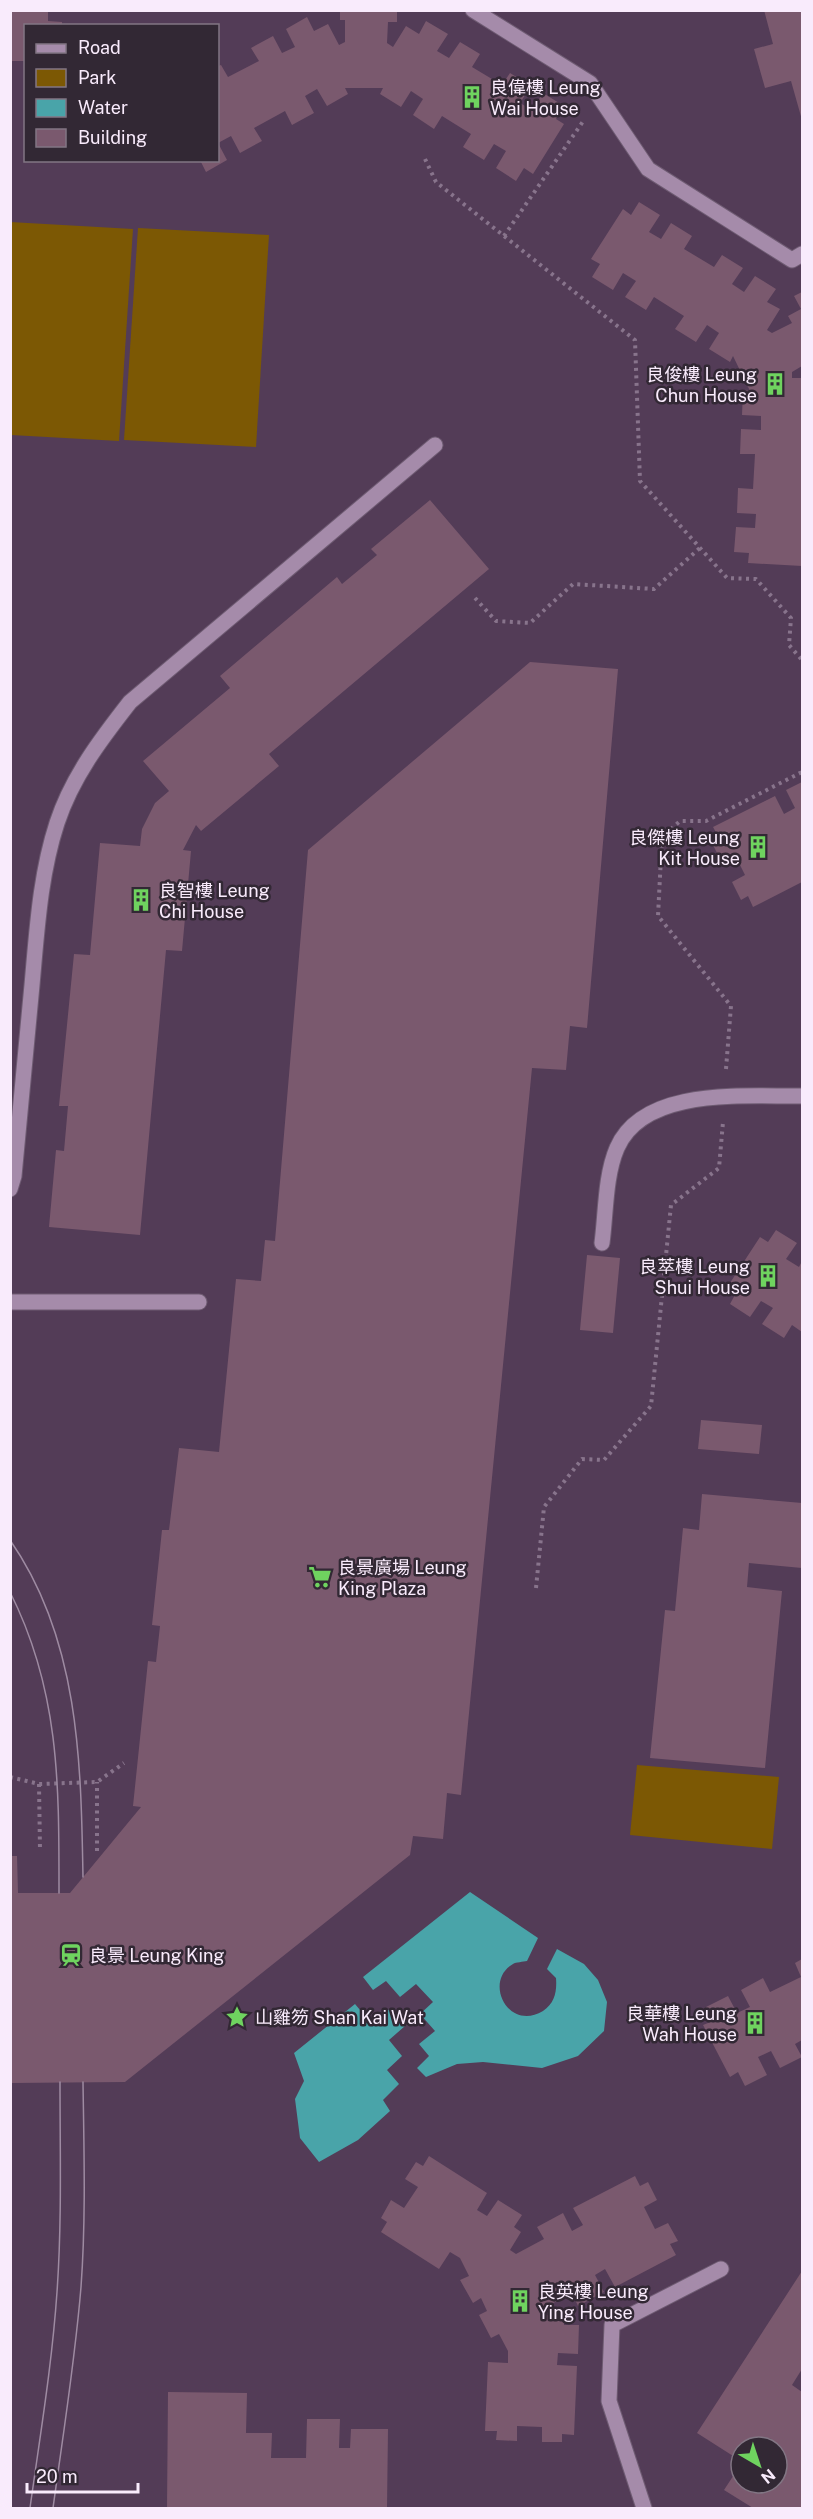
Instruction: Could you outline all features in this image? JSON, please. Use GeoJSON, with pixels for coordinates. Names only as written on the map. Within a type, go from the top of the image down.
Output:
{"type":"FeatureCollection","features":[{"type":"Feature","properties":{"kind":"lane"},"geometry":{"type":"LineString","coordinates":[[473,10],[590,84],[648,169],[792,260],[802,254]]}},
{"type":"Feature","properties":{"kind":"lane"},"geometry":{"type":"LineString","coordinates":[[10,1190],[14,1176],[38,912],[45,866],[58,821],[76,779],[101,739],[130,702],[435,445]]}},
{"type":"Feature","properties":{"kind":"lane"},"geometry":{"type":"LineString","coordinates":[[602,1243],[609,1179],[616,1149],[635,1122],[648,1113],[690,1101],[802,1096]]}},
{"type":"Feature","properties":{"kind":"lane"},"geometry":{"type":"LineString","coordinates":[[10,1302],[199,1302]]}},
{"type":"Feature","properties":{"kind":"lane"},"geometry":{"type":"LineString","coordinates":[[644,2508],[609,2401],[612,2325],[721,2269]]}},
{"type":"Feature","properties":{"kind":"path"},"geometry":{"type":"LineString","coordinates":[[504,236],[599,98]]}},
{"type":"Feature","properties":{"kind":"path"},"geometry":{"type":"LineString","coordinates":[[425,159],[436,182],[635,340],[640,480],[727,578],[756,579],[791,618],[789,645],[802,660]]}},
{"type":"Feature","properties":{"kind":"path"},"geometry":{"type":"LineString","coordinates":[[475,598],[496,621],[530,623],[573,584],[654,589],[700,548]]}},
{"type":"Feature","properties":{"kind":"path"},"geometry":{"type":"LineString","coordinates":[[536,1588],[544,1507],[582,1459],[604,1460],[651,1406],[671,1205],[719,1168],[730,1006],[658,916],[662,837],[680,821],[706,821],[802,772]]}},
{"type":"Feature","properties":{"kind":"path"},"geometry":{"type":"LineString","coordinates":[[10,1777],[39,1784],[97,1782],[124,1763]]}},
{"type":"Feature","properties":{"kind":"path"},"geometry":{"type":"LineString","coordinates":[[97,1782],[97,1851]]}},
{"type":"Feature","properties":{"kind":"path"},"geometry":{"type":"LineString","coordinates":[[39,1784],[40,1850]]}},
{"type":"Feature","properties":{"kind":"green space"},"geometry":{"type":"Polygon","coordinates":[[[10,222],[133,229],[119,441],[11,435],[10,222]]]}},
{"type":"Feature","properties":{"kind":"green space"},"geometry":{"type":"Polygon","coordinates":[[[138,228],[269,235],[256,447],[124,440],[138,228]]]}},
{"type":"Feature","properties":{"kind":"green space"},"geometry":{"type":"Polygon","coordinates":[[[637,1765],[779,1777],[772,1849],[630,1835],[637,1765]]]}},
{"type":"Feature","properties":{"kind":"water"},"geometry":{"type":"Polygon","coordinates":[[[470,1892],[538,1938],[527,1961],[513,1964],[504,1972],[500,1981],[500,1992],[510,2010],[519,2015],[530,2016],[543,2011],[550,2004],[555,1992],[556,1978],[547,1969],[557,1949],[584,1964],[598,1980],[607,2002],[604,2031],[578,2056],[542,2068],[483,2062],[457,2064],[426,2077],[417,2068],[429,2056],[419,2044],[435,2031],[420,2014],[433,2002],[416,1984],[400,1997],[386,1981],[373,1990],[363,1977],[470,1892]]]}},
{"type":"Feature","properties":{"kind":"water"},"geometry":{"type":"Polygon","coordinates":[[[355,2004],[371,2023],[391,2008],[405,2026],[389,2040],[402,2056],[387,2070],[399,2084],[383,2100],[390,2111],[358,2140],[319,2162],[300,2138],[295,2099],[304,2081],[294,2053],[355,2004]]]}},
{"type":"Feature","properties":{"kind":"building"},"geometry":{"type":"Polygon","coordinates":[[[10,10],[48,10],[48,21],[62,22],[62,24],[24,24],[24,61],[10,61],[10,10]]]}},
{"type":"Feature","properties":{"kind":"building","name":"良偉樓 Leung Wai House"},"geometry":{"type":"Polygon","coordinates":[[[340,10],[397,10],[397,22],[388,22],[387,43],[393,47],[406,26],[419,34],[426,21],[448,34],[437,51],[449,58],[460,42],[480,54],[472,67],[502,85],[510,73],[531,86],[520,103],[532,110],[543,93],[564,106],[556,119],[564,124],[533,174],[524,168],[516,181],[496,168],[506,151],[494,144],[484,160],[463,147],[471,134],[442,116],[434,129],[413,115],[423,99],[411,91],[401,107],[380,94],[383,88],[345,88],[348,94],[327,106],[317,89],[305,96],[314,113],[292,125],[285,111],[254,128],[262,141],[240,153],[231,136],[219,142],[219,66],[221,65],[228,77],[259,61],[251,48],[273,36],[282,53],[295,47],[286,29],[307,17],[314,31],[328,24],[339,45],[345,42],[345,20],[340,20],[340,10]]]}},
{"type":"Feature","properties":{"kind":"building"},"geometry":{"type":"Polygon","coordinates":[[[764,10],[802,10],[802,120],[791,81],[765,88],[754,49],[773,44],[764,10]]]}},
{"type":"Feature","properties":{"kind":"building"},"geometry":{"type":"Polygon","coordinates":[[[219,145],[227,160],[206,172],[201,162],[219,162],[219,145]]]}},
{"type":"Feature","properties":{"kind":"building","name":"良俊樓 Leung Chun House"},"geometry":{"type":"Polygon","coordinates":[[[639,202],[660,215],[649,232],[661,239],[671,223],[692,236],[684,249],[714,267],[722,255],[743,268],[732,284],[744,292],[755,276],[776,289],[767,302],[780,309],[767,330],[772,333],[792,323],[788,316],[801,309],[794,296],[802,292],[802,366],[792,372],[792,378],[802,378],[802,566],[748,563],[749,553],[734,552],[736,527],[755,528],[756,514],[737,513],[738,488],[753,489],[755,454],[740,454],[741,429],[761,430],[761,416],[742,415],[743,390],[750,391],[733,356],[730,362],[709,349],[719,333],[707,325],[696,342],[675,329],[684,316],[654,297],[646,310],[625,297],[636,281],[623,273],[613,290],[592,277],[600,264],[591,259],[623,209],[631,215],[639,202]]]}},
{"type":"Feature","properties":{"kind":"building","name":"良智樓 Leung Chi House"},"geometry":{"type":"Polygon","coordinates":[[[430,500],[489,569],[269,754],[279,766],[201,831],[196,825],[183,850],[191,851],[182,951],[166,950],[140,1235],[49,1227],[56,1150],[64,1151],[68,1106],[59,1106],[74,954],[90,955],[100,843],[140,846],[142,829],[155,803],[169,791],[143,761],[230,688],[220,676],[337,577],[342,584],[377,555],[371,549],[430,500]]]}},
{"type":"Feature","properties":{"kind":"building","name":"良景廣場 Leung King Plaza"},"geometry":{"type":"Polygon","coordinates":[[[530,662],[618,669],[587,1028],[570,1026],[566,1070],[532,1068],[461,1795],[447,1793],[443,1839],[413,1836],[410,1855],[125,2082],[10,2083],[10,1856],[17,1856],[18,1893],[70,1893],[141,1807],[133,1806],[148,1661],[156,1662],[160,1626],[152,1625],[162,1530],[169,1530],[179,1448],[219,1452],[236,1279],[261,1281],[265,1240],[275,1241],[308,850],[530,662]]]}},
{"type":"Feature","properties":{"kind":"building","name":"良傑樓 Leung Kit House"},"geometry":{"type":"Polygon","coordinates":[[[802,782],[802,882],[753,907],[748,896],[741,900],[732,882],[745,875],[734,853],[720,859],[711,841],[719,838],[713,827],[775,796],[784,814],[795,808],[786,790],[802,782]]]}},
{"type":"Feature","properties":{"kind":"building","name":"良萃樓 Leung Shui House"},"geometry":{"type":"Polygon","coordinates":[[[776,1230],[797,1243],[786,1259],[799,1267],[802,1261],[802,1332],[792,1325],[784,1338],[762,1324],[773,1308],[761,1301],[750,1317],[730,1304],[737,1291],[728,1286],[760,1237],[768,1242],[776,1230]]]}},
{"type":"Feature","properties":{"kind":"building"},"geometry":{"type":"Polygon","coordinates":[[[587,1255],[620,1258],[613,1333],[580,1330],[587,1255]]]}},
{"type":"Feature","properties":{"kind":"building"},"geometry":{"type":"Polygon","coordinates":[[[701,1420],[762,1425],[759,1454],[698,1449],[701,1420]]]}},
{"type":"Feature","properties":{"kind":"building"},"geometry":{"type":"Polygon","coordinates":[[[702,1494],[802,1503],[802,1568],[749,1563],[747,1587],[782,1591],[765,1768],[650,1758],[665,1610],[675,1611],[683,1528],[699,1530],[702,1494]]]}},
{"type":"Feature","properties":{"kind":"building","name":"良華樓 Leung Wah House"},"geometry":{"type":"Polygon","coordinates":[[[802,1959],[802,2040],[795,2044],[802,2057],[780,2068],[771,2051],[758,2057],[767,2075],[745,2086],[738,2072],[730,2077],[703,2025],[713,2021],[706,2007],[728,1996],[737,2013],[750,2007],[741,1990],[763,1978],[770,1992],[801,1977],[795,1963],[802,1959]]]}},
{"type":"Feature","properties":{"kind":"building","name":"良英樓 Leung Ying House"},"geometry":{"type":"Polygon","coordinates":[[[429,2156],[487,2193],[477,2210],[487,2216],[498,2200],[522,2215],[514,2227],[521,2232],[510,2250],[516,2254],[544,2239],[537,2227],[563,2213],[572,2231],[583,2225],[573,2208],[635,2176],[640,2186],[648,2182],[657,2200],[644,2207],[655,2229],[668,2223],[678,2241],[670,2244],[676,2255],[615,2287],[605,2269],[595,2275],[604,2292],[578,2306],[572,2293],[544,2308],[543,2315],[565,2316],[564,2325],[579,2325],[578,2354],[558,2353],[557,2365],[577,2366],[574,2435],[562,2434],[562,2442],[542,2442],[542,2427],[517,2426],[517,2441],[496,2440],[497,2431],[485,2431],[488,2362],[508,2363],[508,2351],[499,2334],[491,2338],[479,2315],[487,2311],[481,2298],[473,2303],[460,2280],[469,2276],[460,2258],[450,2252],[439,2269],[381,2232],[387,2222],[381,2218],[391,2200],[404,2208],[418,2187],[405,2179],[416,2162],[423,2166],[429,2156]]]}},
{"type":"Feature","properties":{"kind":"building"},"geometry":{"type":"Polygon","coordinates":[[[802,2271],[802,2369],[792,2385],[802,2392],[802,2508],[753,2508],[732,2495],[789,2495],[789,2435],[729,2435],[729,2453],[697,2433],[802,2271]]]}},
{"type":"Feature","properties":{"kind":"building"},"geometry":{"type":"Polygon","coordinates":[[[168,2392],[247,2393],[246,2433],[272,2433],[271,2458],[306,2458],[307,2419],[340,2419],[339,2448],[350,2448],[351,2429],[388,2429],[387,2508],[167,2508],[168,2392]]]}},
{"type":"Feature","properties":{"kind":"building"},"geometry":{"type":"Polygon","coordinates":[[[729,2482],[729,2493],[724,2490],[729,2482]]]}},
{"type":"Feature","properties":{"kind":"tram line"},"geometry":{"type":"LineString","coordinates":[[10,1540],[33,1578],[50,1618],[63,1660],[72,1702],[77,1745],[83,1877]]}},
{"type":"Feature","properties":{"kind":"tram line"},"geometry":{"type":"LineString","coordinates":[[10,1592],[39,1666],[53,1739],[57,1777],[59,1893]]}},
{"type":"Feature","properties":{"kind":"tram line"},"geometry":{"type":"LineString","coordinates":[[30,2508],[49,2373],[59,2266],[60,2082]]}},
{"type":"Feature","properties":{"kind":"tram line"},"geometry":{"type":"LineString","coordinates":[[53,2508],[72,2370],[83,2261],[83,2082]]}},
{"type":"Feature","properties":{"kind":"place","name":"良偉樓 Leung Wai House"},"geometry":{"type":"Point","coordinates":[472,97]}},
{"type":"Feature","properties":{"kind":"place","name":"良俊樓 Leung Chun House"},"geometry":{"type":"Point","coordinates":[775,384]}},
{"type":"Feature","properties":{"kind":"place","name":"良傑樓 Leung Kit House"},"geometry":{"type":"Point","coordinates":[758,847]}},
{"type":"Feature","properties":{"kind":"place","name":"良智樓 Leung Chi House"},"geometry":{"type":"Point","coordinates":[141,900]}},
{"type":"Feature","properties":{"kind":"place","name":"良萃樓 Leung Shui House"},"geometry":{"type":"Point","coordinates":[768,1276]}},
{"type":"Feature","properties":{"kind":"place","name":"良景廣場 Leung King Plaza"},"geometry":{"type":"Point","coordinates":[320,1577]}},
{"type":"Feature","properties":{"kind":"place","name":"良景 Leung King"},"geometry":{"type":"Point","coordinates":[71,1955]}},
{"type":"Feature","properties":{"kind":"place","name":"山雞笏 Shan Kai Wat"},"geometry":{"type":"Point","coordinates":[237,2017]}},
{"type":"Feature","properties":{"kind":"place","name":"良華樓 Leung Wah House"},"geometry":{"type":"Point","coordinates":[755,2023]}},
{"type":"Feature","properties":{"kind":"place","name":"良英樓 Leung Ying House"},"geometry":{"type":"Point","coordinates":[520,2301]}}]}
